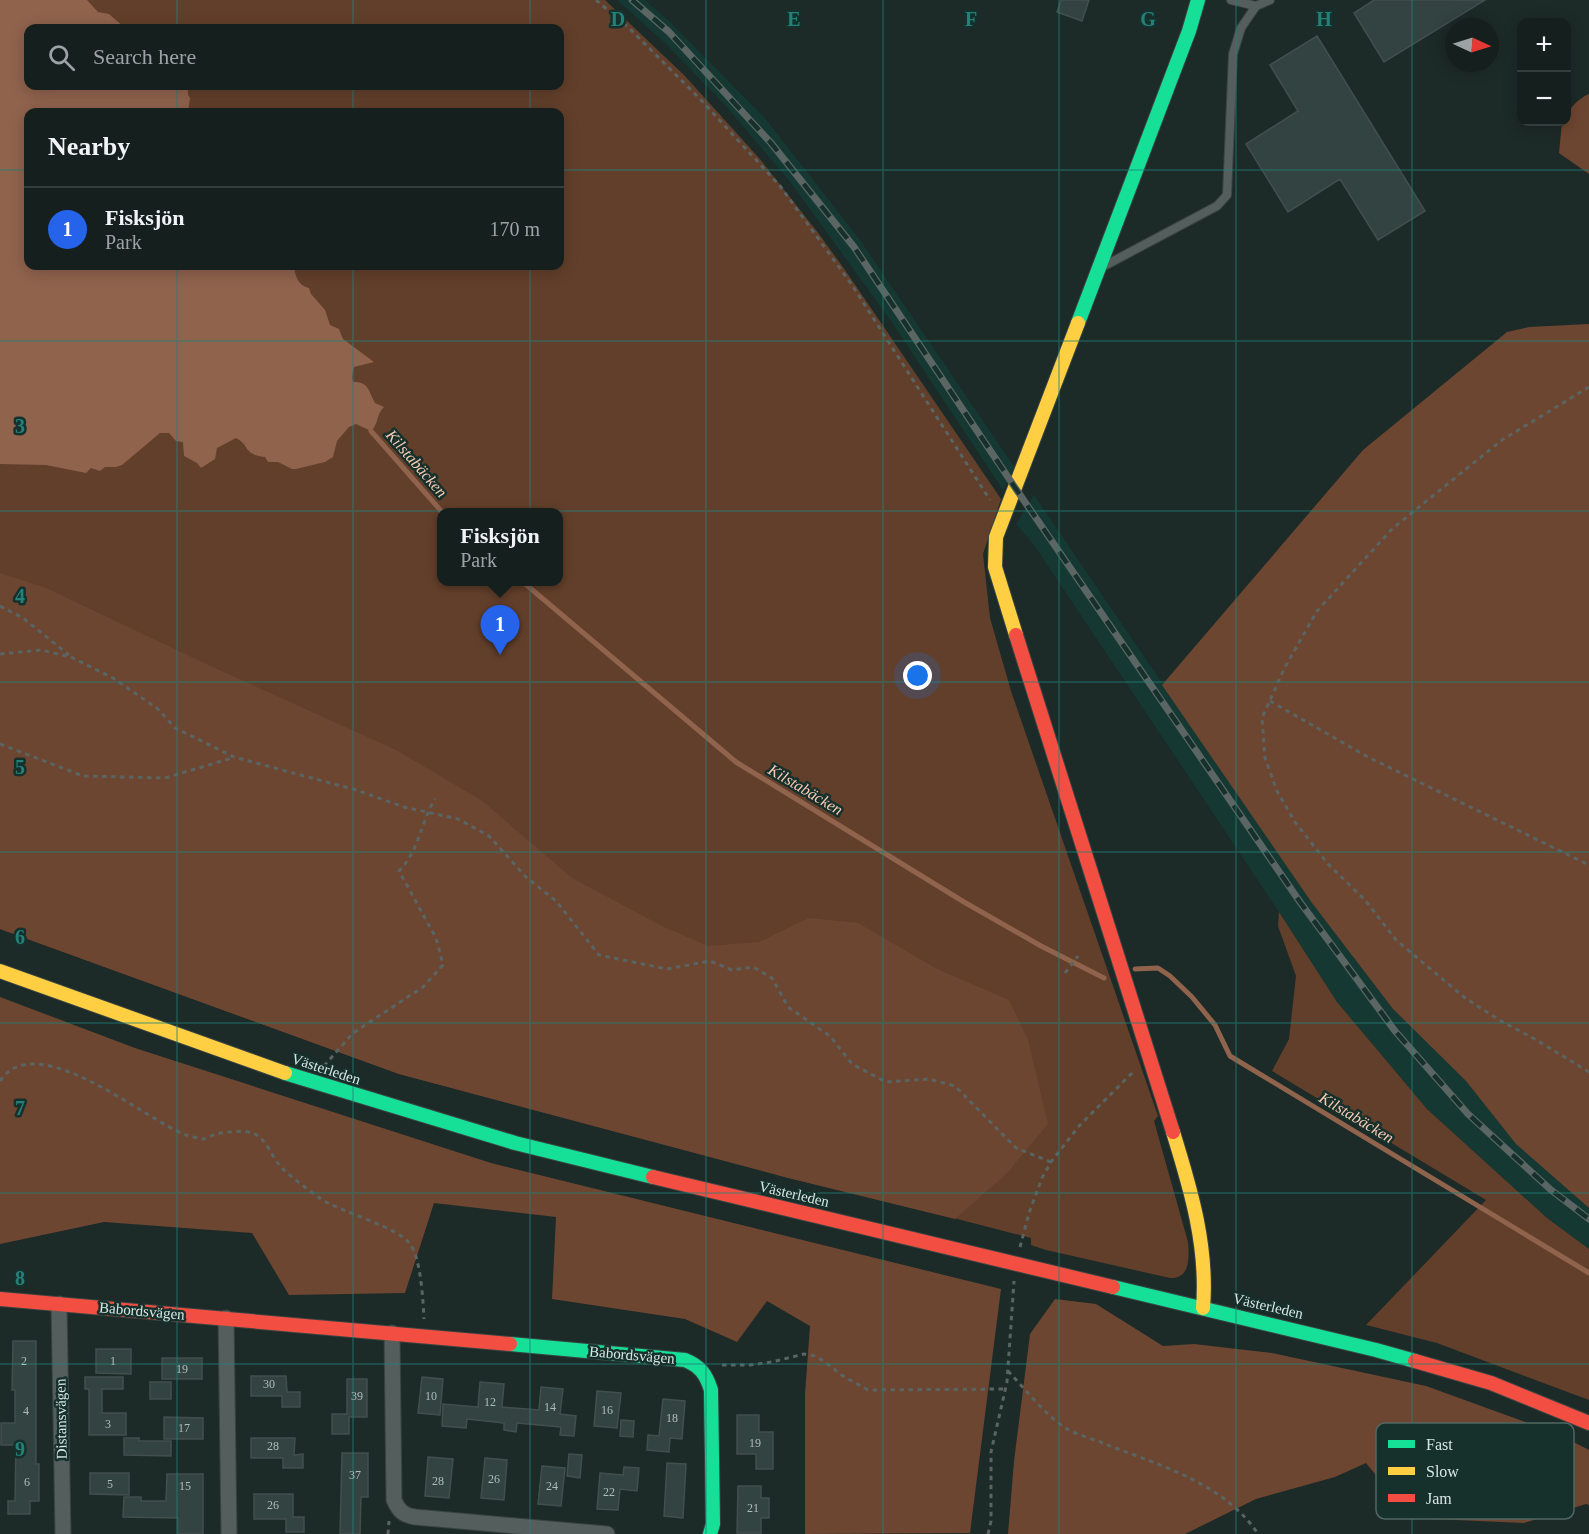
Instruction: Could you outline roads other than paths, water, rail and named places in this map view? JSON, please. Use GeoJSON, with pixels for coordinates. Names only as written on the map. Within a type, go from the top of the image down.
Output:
{"type":"FeatureCollection","features":[{"type":"Feature","properties":{"kind":"street"},"geometry":{"type":"LineString","coordinates":[[1198,0],[1185,41],[996,537],[995,567],[1149,1056],[1198,1220],[1206,1272],[1203,1308]]}},
{"type":"Feature","properties":{"kind":"street","name":"Västerleden"},"geometry":{"type":"LineString","coordinates":[[0,971],[314,1083],[515,1143],[1435,1366],[1491,1383],[1589,1423]]}},
{"type":"Feature","properties":{"kind":"street","name":"Babordsvägen"},"geometry":{"type":"LineString","coordinates":[[0,1299],[685,1360],[699,1365],[707,1376],[711,1390],[713,1524],[710,1534]]}},
{"type":"Feature","properties":{"kind":"street","name":"Distansvägen"},"geometry":{"type":"LineString","coordinates":[[59,1304],[63,1534]]}},
{"type":"Feature","properties":{"kind":"street"},"geometry":{"type":"LineString","coordinates":[[226,1318],[229,1534]]}},
{"type":"Feature","properties":{"kind":"street"},"geometry":{"type":"LineString","coordinates":[[392,1333],[394,1500],[399,1511],[407,1516],[415,1517],[607,1534]]}},
{"type":"Feature","properties":{"kind":"lane"},"geometry":{"type":"LineString","coordinates":[[1231,0],[1256,6]]}},
{"type":"Feature","properties":{"kind":"lane"},"geometry":{"type":"LineString","coordinates":[[1099,268],[1217,206],[1227,195],[1233,54],[1241,28],[1256,6],[1270,0]]}},
{"type":"Feature","properties":{"kind":"waterway","name":"Kilstabäcken"},"geometry":{"type":"LineString","coordinates":[[371,431],[438,508]]}},
{"type":"Feature","properties":{"kind":"waterway","name":"Kilstabäcken"},"geometry":{"type":"LineString","coordinates":[[528,586],[736,762],[964,902],[1041,946],[1104,978]]}},
{"type":"Feature","properties":{"kind":"waterway","name":"Kilstabäcken"},"geometry":{"type":"LineString","coordinates":[[1135,969],[1158,968],[1170,976],[1192,997],[1215,1025],[1230,1056],[1589,1273]]}},
{"type":"Feature","properties":{"kind":"railway"},"geometry":{"type":"LineString","coordinates":[[632,0],[669,32],[771,143],[854,247],[1016,489],[1300,902],[1395,1031],[1468,1114],[1551,1190],[1589,1219]]}},
{"type":"Feature","properties":{"kind":"place","name":"Fisksjön"},"geometry":{"type":"Point","coordinates":[500,655]}}]}
